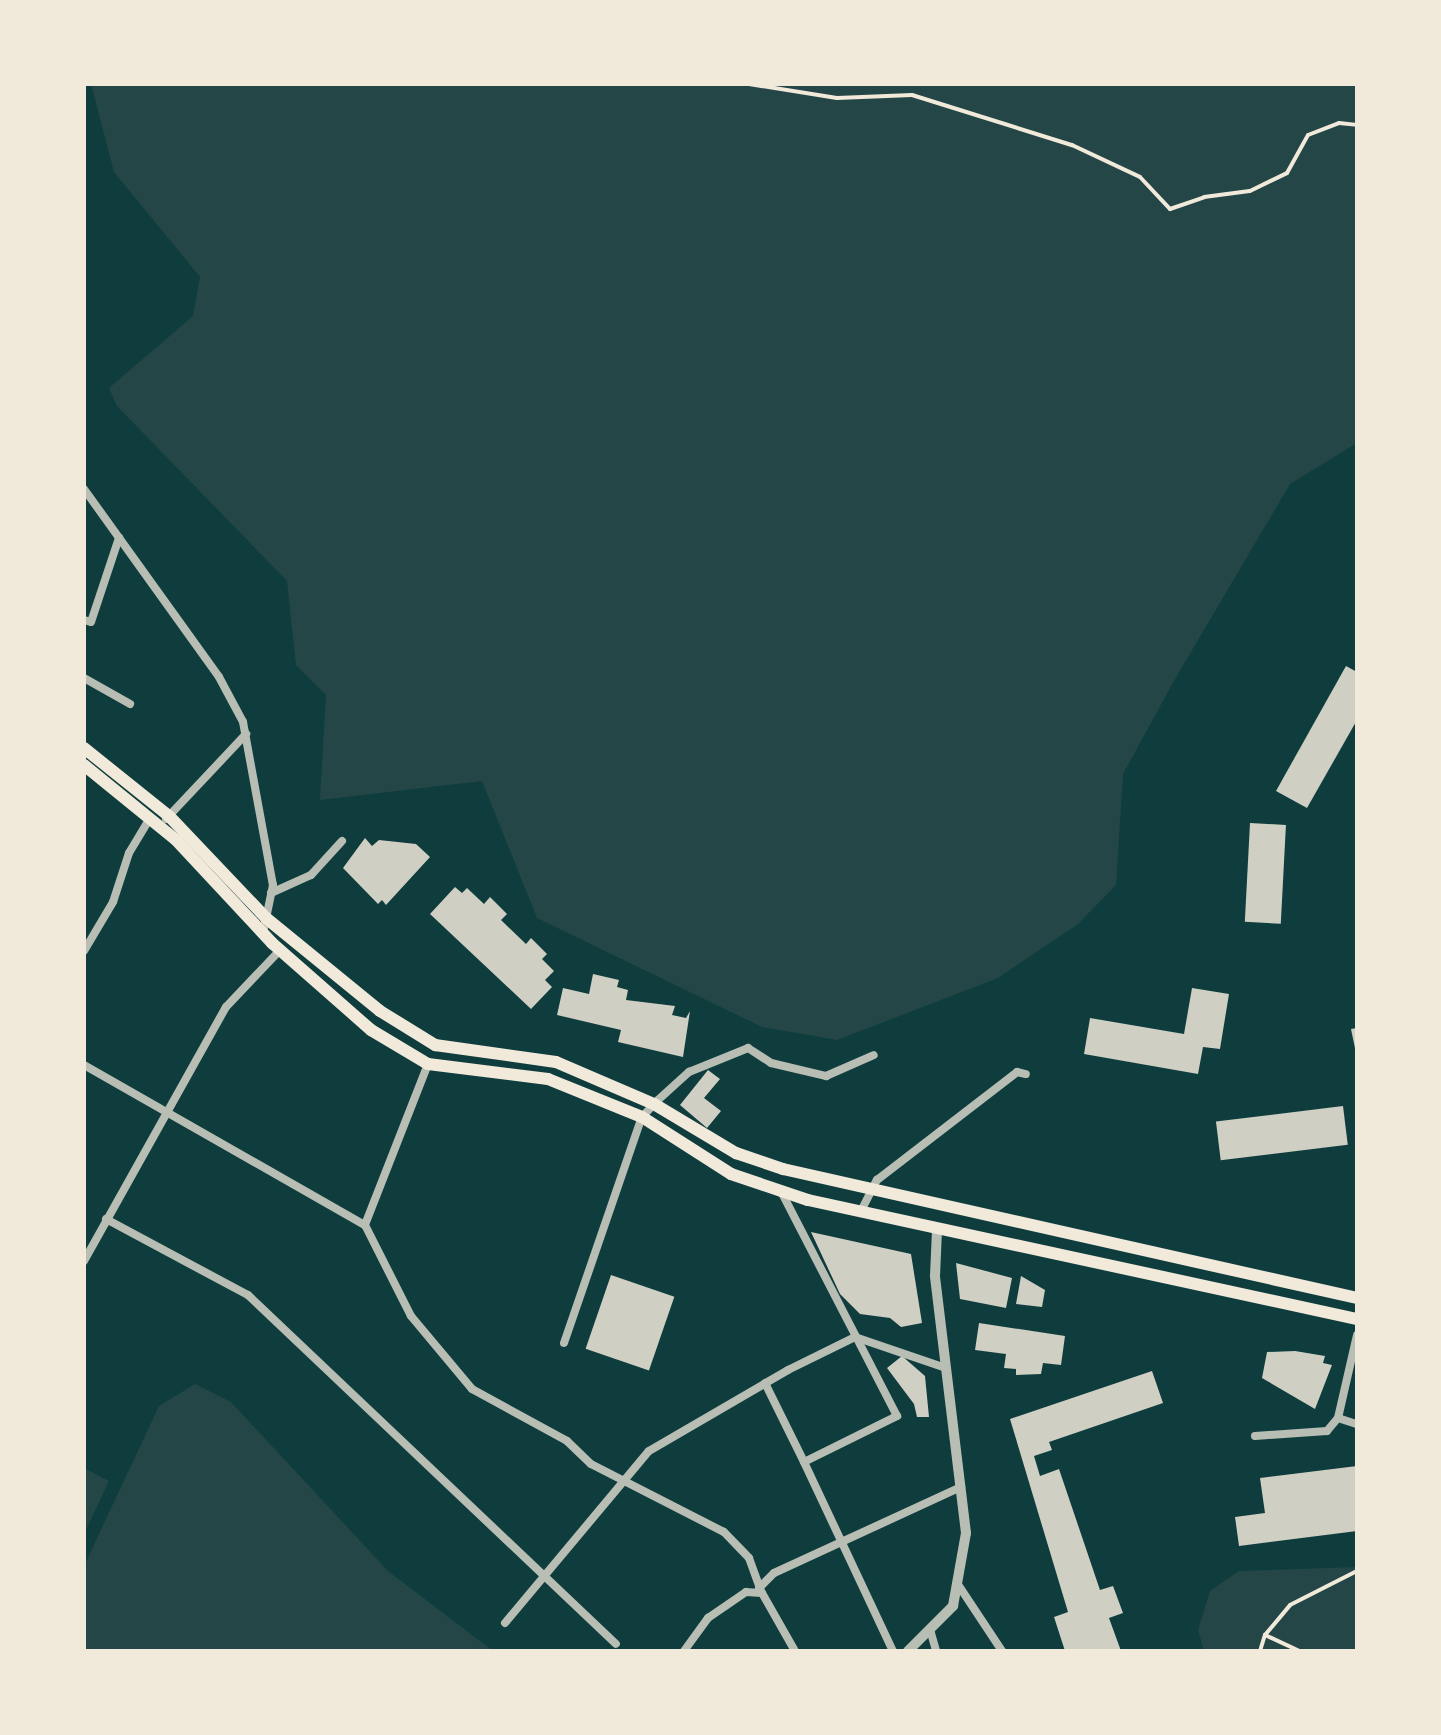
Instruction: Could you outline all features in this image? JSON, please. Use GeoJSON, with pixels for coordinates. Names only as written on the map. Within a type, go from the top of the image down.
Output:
{"type":"FeatureCollection","features":[{"type":"Feature","properties":{"kind":"main road"},"geometry":{"type":"LineString","coordinates":[[84,748],[266,918],[380,1011],[435,1045],[556,1062],[654,1104],[736,1153],[872,1189],[1357,1298]]}},
{"type":"Feature","properties":{"kind":"main road"},"geometry":{"type":"LineString","coordinates":[[84,765],[159,820],[280,950],[371,1030],[428,1064],[548,1079],[642,1117],[731,1174],[781,1191],[937,1230],[1357,1319]]}},
{"type":"Feature","properties":{"kind":"street"},"geometry":{"type":"LineString","coordinates":[[84,489],[219,677],[246,734],[271,893],[263,933]]}},
{"type":"Feature","properties":{"kind":"street"},"geometry":{"type":"LineString","coordinates":[[84,620],[91,622],[119,538]]}},
{"type":"Feature","properties":{"kind":"street"},"geometry":{"type":"LineString","coordinates":[[84,678],[130,704]]}},
{"type":"Feature","properties":{"kind":"street"},"geometry":{"type":"LineString","coordinates":[[84,951],[113,902],[129,853],[246,734]]}},
{"type":"Feature","properties":{"kind":"street"},"geometry":{"type":"LineString","coordinates":[[271,893],[311,875],[342,841]]}},
{"type":"Feature","properties":{"kind":"street"},"geometry":{"type":"LineString","coordinates":[[84,1261],[164,1111],[226,1007],[280,950]]}},
{"type":"Feature","properties":{"kind":"street"},"geometry":{"type":"LineString","coordinates":[[564,1343],[642,1117],[654,1104],[689,1072],[748,1048],[771,1063],[826,1076],[874,1055]]}},
{"type":"Feature","properties":{"kind":"street"},"geometry":{"type":"LineString","coordinates":[[365,1225],[428,1064]]}},
{"type":"Feature","properties":{"kind":"street"},"geometry":{"type":"LineString","coordinates":[[84,1065],[365,1225],[411,1316],[472,1389],[567,1441],[591,1464],[629,1479],[668,1507],[724,1532],[749,1558],[761,1590],[795,1651]]}},
{"type":"Feature","properties":{"kind":"street"},"geometry":{"type":"LineString","coordinates":[[862,1209],[872,1189],[1017,1072],[1026,1074]]}},
{"type":"Feature","properties":{"kind":"street"},"geometry":{"type":"LineString","coordinates":[[781,1191],[897,1416],[804,1462]]}},
{"type":"Feature","properties":{"kind":"street"},"geometry":{"type":"LineString","coordinates":[[106,1219],[248,1295],[548,1575],[616,1644]]}},
{"type":"Feature","properties":{"kind":"street"},"geometry":{"type":"LineString","coordinates":[[908,1651],[931,1633],[953,1606],[959,1586],[966,1533],[935,1276],[937,1230]]}},
{"type":"Feature","properties":{"kind":"street"},"geometry":{"type":"LineString","coordinates":[[1255,1436],[1327,1431],[1338,1418],[1357,1335]]}},
{"type":"Feature","properties":{"kind":"street"},"geometry":{"type":"LineString","coordinates":[[505,1623],[629,1479],[649,1451],[765,1383],[855,1337],[946,1368]]}},
{"type":"Feature","properties":{"kind":"street"},"geometry":{"type":"LineString","coordinates":[[765,1383],[844,1540],[893,1651]]}},
{"type":"Feature","properties":{"kind":"street"},"geometry":{"type":"LineString","coordinates":[[1338,1418],[1357,1424]]}},
{"type":"Feature","properties":{"kind":"street"},"geometry":{"type":"LineString","coordinates":[[684,1651],[708,1618],[731,1599],[761,1590],[774,1573],[961,1487]]}},
{"type":"Feature","properties":{"kind":"street"},"geometry":{"type":"LineString","coordinates":[[959,1586],[1002,1651]]}},
{"type":"Feature","properties":{"kind":"street"},"geometry":{"type":"LineString","coordinates":[[931,1633],[936,1651]]}},
{"type":"Feature","properties":{"kind":"path"},"geometry":{"type":"LineString","coordinates":[[749,84],[837,98],[912,95],[1072,145],[1140,177],[1170,209],[1204,197],[1250,191],[1287,173],[1308,135],[1339,123],[1357,125]]}},
{"type":"Feature","properties":{"kind":"path"},"geometry":{"type":"LineString","coordinates":[[1260,1651],[1265,1635],[1290,1605],[1357,1571]]}},
{"type":"Feature","properties":{"kind":"path"},"geometry":{"type":"LineString","coordinates":[[1265,1635],[1300,1651]]}},
{"type":"Feature","properties":{"kind":"shaded area"},"geometry":{"type":"Polygon","coordinates":[[[91,84],[1357,84],[1357,443],[1290,484],[1175,679],[1123,774],[1116,885],[1078,924],[998,978],[837,1040],[762,1027],[537,918],[482,781],[320,800],[326,695],[296,665],[287,581],[117,406],[109,388],[193,316],[200,277],[114,172],[91,84]]]}},
{"type":"Feature","properties":{"kind":"shaded area"},"geometry":{"type":"Polygon","coordinates":[[[195,1384],[231,1402],[388,1571],[493,1651],[84,1651],[84,1566],[159,1406],[195,1384]]]}},
{"type":"Feature","properties":{"kind":"shaded area"},"geometry":{"type":"Polygon","coordinates":[[[84,1468],[109,1481],[84,1534],[84,1468]]]}},
{"type":"Feature","properties":{"kind":"shaded area"},"geometry":{"type":"Polygon","coordinates":[[[1357,1567],[1357,1651],[1204,1651],[1198,1630],[1210,1591],[1239,1571],[1357,1567]]]}},
{"type":"Feature","properties":{"kind":"building"},"geometry":{"type":"Polygon","coordinates":[[[1346,666],[1357,672],[1357,720],[1307,808],[1276,791],[1346,666]]]}},
{"type":"Feature","properties":{"kind":"building"},"geometry":{"type":"Polygon","coordinates":[[[1250,823],[1286,825],[1281,924],[1245,922],[1250,823]]]}},
{"type":"Feature","properties":{"kind":"building"},"geometry":{"type":"Polygon","coordinates":[[[365,838],[372,846],[379,840],[416,844],[430,857],[386,905],[382,900],[378,904],[343,868],[365,838]]]}},
{"type":"Feature","properties":{"kind":"building"},"geometry":{"type":"Polygon","coordinates":[[[455,887],[462,893],[467,888],[484,904],[490,897],[507,914],[501,920],[526,944],[531,938],[547,954],[542,959],[554,971],[545,980],[552,987],[531,1009],[430,914],[455,887]]]}},
{"type":"Feature","properties":{"kind":"building"},"geometry":{"type":"Polygon","coordinates":[[[593,974],[619,980],[617,987],[628,990],[626,1000],[675,1006],[672,1015],[686,1018],[690,1011],[683,1057],[618,1042],[621,1030],[557,1015],[563,988],[589,994],[593,974]]]}},
{"type":"Feature","properties":{"kind":"building"},"geometry":{"type":"Polygon","coordinates":[[[1192,988],[1229,994],[1220,1049],[1203,1047],[1198,1074],[1084,1054],[1090,1018],[1184,1034],[1192,988]]]}},
{"type":"Feature","properties":{"kind":"building"},"geometry":{"type":"Polygon","coordinates":[[[1357,1028],[1357,1053],[1356,1053],[1351,1029],[1357,1028]]]}},
{"type":"Feature","properties":{"kind":"building"},"geometry":{"type":"Polygon","coordinates":[[[708,1070],[720,1079],[704,1098],[721,1111],[707,1128],[680,1105],[708,1070]]]}},
{"type":"Feature","properties":{"kind":"building"},"geometry":{"type":"Polygon","coordinates":[[[1343,1106],[1348,1145],[1221,1160],[1216,1122],[1343,1106]]]}},
{"type":"Feature","properties":{"kind":"building"},"geometry":{"type":"Polygon","coordinates":[[[811,1232],[911,1254],[922,1323],[901,1327],[890,1318],[860,1314],[840,1294],[811,1232]]]}},
{"type":"Feature","properties":{"kind":"building"},"geometry":{"type":"Polygon","coordinates":[[[956,1263],[1012,1278],[1006,1308],[960,1299],[956,1263]]]}},
{"type":"Feature","properties":{"kind":"building"},"geometry":{"type":"Polygon","coordinates":[[[611,1275],[674,1297],[649,1371],[586,1349],[611,1275]]]}},
{"type":"Feature","properties":{"kind":"building"},"geometry":{"type":"Polygon","coordinates":[[[1021,1276],[1045,1290],[1042,1307],[1016,1304],[1021,1276]]]}},
{"type":"Feature","properties":{"kind":"building"},"geometry":{"type":"Polygon","coordinates":[[[979,1323],[1065,1336],[1061,1365],[1043,1363],[1041,1374],[1016,1375],[1016,1369],[1004,1368],[1006,1354],[975,1350],[979,1323]]]}},
{"type":"Feature","properties":{"kind":"building"},"geometry":{"type":"Polygon","coordinates":[[[1295,1351],[1325,1356],[1323,1363],[1332,1365],[1315,1409],[1262,1378],[1267,1352],[1295,1351]]]}},
{"type":"Feature","properties":{"kind":"building"},"geometry":{"type":"Polygon","coordinates":[[[902,1356],[925,1376],[929,1417],[917,1417],[914,1404],[887,1368],[902,1356]]]}},
{"type":"Feature","properties":{"kind":"building"},"geometry":{"type":"Polygon","coordinates":[[[1152,1371],[1163,1403],[1049,1442],[1052,1450],[1034,1456],[1040,1476],[1059,1469],[1100,1590],[1113,1586],[1123,1613],[1109,1618],[1121,1651],[1065,1651],[1054,1617],[1068,1612],[1010,1419],[1152,1371]]]}},
{"type":"Feature","properties":{"kind":"building"},"geometry":{"type":"Polygon","coordinates":[[[1357,1466],[1357,1531],[1239,1546],[1235,1517],[1265,1513],[1260,1478],[1357,1466]]]}}]}
